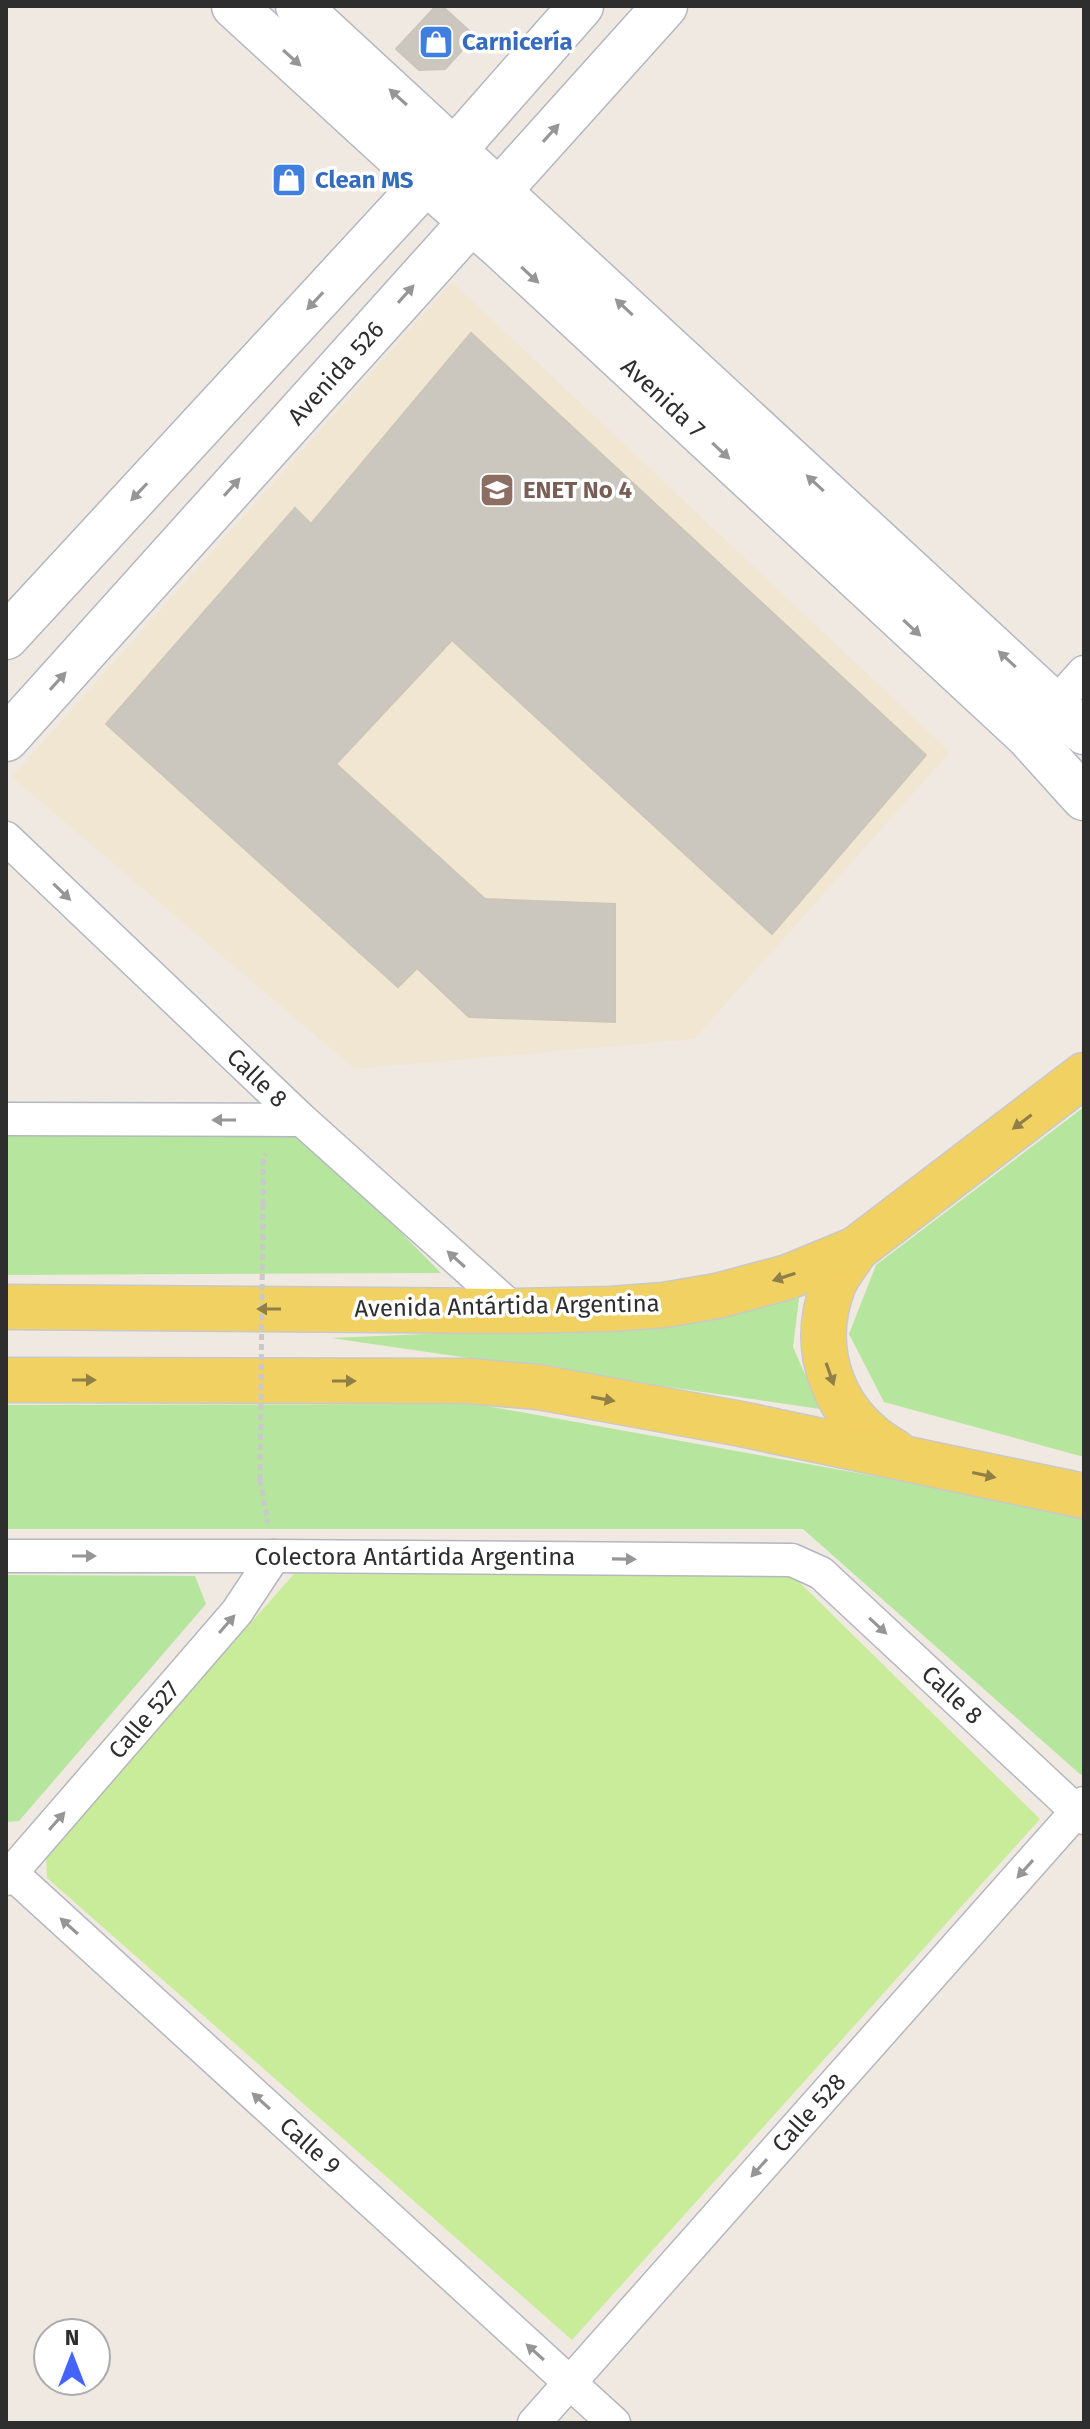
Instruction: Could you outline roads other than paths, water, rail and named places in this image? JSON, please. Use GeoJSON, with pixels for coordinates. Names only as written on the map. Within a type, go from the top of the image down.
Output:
{"type":"FeatureCollection","features":[{"type":"Feature","properties":{"kind":"main road","name":"Avenida 7"},"geometry":{"type":"LineString","coordinates":[[234,6],[440,167],[1065,724],[1084,798]]}},
{"type":"Feature","properties":{"kind":"main road","name":"Avenida 7"},"geometry":{"type":"LineString","coordinates":[[298,6],[420,117],[440,167]]}},
{"type":"Feature","properties":{"kind":"main road"},"geometry":{"type":"LineString","coordinates":[[6,637],[440,167],[581,6]]}},
{"type":"Feature","properties":{"kind":"main road","name":"Avenida 526"},"geometry":{"type":"LineString","coordinates":[[6,739],[665,6]]}},
{"type":"Feature","properties":{"kind":"main road","name":"Avenida Antártida Argentina"},"geometry":{"type":"LineString","coordinates":[[6,1307],[515,1311],[611,1309],[664,1305],[717,1296],[788,1277],[856,1249],[1084,1075]]}},
{"type":"Feature","properties":{"kind":"main road"},"geometry":{"type":"LineString","coordinates":[[856,1249],[833,1284],[823,1325],[826,1368],[843,1406],[871,1438],[908,1459]]}},
{"type":"Feature","properties":{"kind":"main road"},"geometry":{"type":"LineString","coordinates":[[6,1380],[469,1381],[538,1387],[741,1424],[1084,1496]]}},
{"type":"Feature","properties":{"kind":"street"},"geometry":{"type":"LineString","coordinates":[[1065,724],[1084,672]]}},
{"type":"Feature","properties":{"kind":"street","name":"Calle 8"},"geometry":{"type":"LineString","coordinates":[[6,838],[302,1120],[515,1311]]}},
{"type":"Feature","properties":{"kind":"street"},"geometry":{"type":"LineString","coordinates":[[6,1119],[302,1120]]}},
{"type":"Feature","properties":{"kind":"street","name":"Colectora Antártida Argentina"},"geometry":{"type":"LineString","coordinates":[[6,1556],[792,1560],[821,1573]]}},
{"type":"Feature","properties":{"kind":"street","name":"Calle 527"},"geometry":{"type":"LineString","coordinates":[[8,1874],[237,1612],[274,1556]]}},
{"type":"Feature","properties":{"kind":"street","name":"Calle 8"},"geometry":{"type":"LineString","coordinates":[[821,1573],[1082,1810]]}},
{"type":"Feature","properties":{"kind":"street","name":"Calle 528"},"geometry":{"type":"LineString","coordinates":[[534,2423],[1082,1810]]}},
{"type":"Feature","properties":{"kind":"street","name":"Calle 9"},"geometry":{"type":"LineString","coordinates":[[8,1874],[614,2423]]}},
{"type":"Feature","properties":{"kind":"place","name":"Carnicería"},"geometry":{"type":"Point","coordinates":[436,42]}},
{"type":"Feature","properties":{"kind":"place","name":"Clean MS"},"geometry":{"type":"Point","coordinates":[289,180]}},
{"type":"Feature","properties":{"kind":"place","name":"ENET No 4"},"geometry":{"type":"Point","coordinates":[497,490]}}]}
